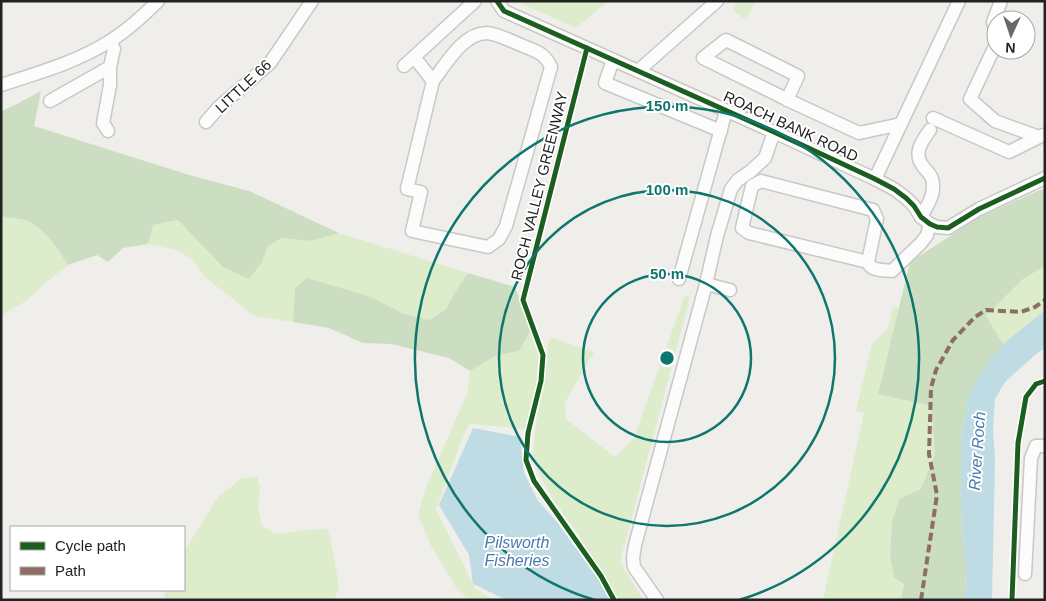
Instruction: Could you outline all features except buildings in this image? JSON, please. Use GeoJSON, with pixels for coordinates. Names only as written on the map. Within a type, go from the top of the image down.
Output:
{"type":"FeatureCollection","features":[{"type":"Feature","properties":{"kind":"street"},"geometry":{"type":"LineString","coordinates":[[1,84],[66,62],[110,41],[140,19],[158,1]]}},
{"type":"Feature","properties":{"kind":"street","name":"LITTLE 66"},"geometry":{"type":"LineString","coordinates":[[206,122],[219,107],[270,63],[312,1]]}},
{"type":"Feature","properties":{"kind":"street"},"geometry":{"type":"LineString","coordinates":[[404,66],[475,1]]}},
{"type":"Feature","properties":{"kind":"street","name":"ROACH BANK ROAD"},"geometry":{"type":"LineString","coordinates":[[497,1],[504,11],[875,179],[906,198],[925,221]]}},
{"type":"Feature","properties":{"kind":"street"},"geometry":{"type":"LineString","coordinates":[[638,71],[717,1]]}},
{"type":"Feature","properties":{"kind":"street"},"geometry":{"type":"LineString","coordinates":[[875,179],[959,1]]}},
{"type":"Feature","properties":{"kind":"street"},"geometry":{"type":"LineString","coordinates":[[487,33],[542,54],[548,60],[551,67],[506,226],[499,239],[488,247],[412,231],[422,192],[407,189],[433,81],[460,46],[475,36],[487,33]]}},
{"type":"Feature","properties":{"kind":"street"},"geometry":{"type":"LineString","coordinates":[[787,100],[798,76],[726,40],[703,58],[787,100],[859,133],[900,124]]}},
{"type":"Feature","properties":{"kind":"street"},"geometry":{"type":"LineString","coordinates":[[108,131],[103,123],[114,50],[110,41]]}},
{"type":"Feature","properties":{"kind":"street"},"geometry":{"type":"LineString","coordinates":[[414,57],[433,81]]}},
{"type":"Feature","properties":{"kind":"street"},"geometry":{"type":"LineString","coordinates":[[613,60],[605,83],[721,131]]}},
{"type":"Feature","properties":{"kind":"street"},"geometry":{"type":"LineString","coordinates":[[988,60],[970,99],[995,121],[1042,135]]}},
{"type":"Feature","properties":{"kind":"street"},"geometry":{"type":"LineString","coordinates":[[50,101],[110,67]]}},
{"type":"Feature","properties":{"kind":"street"},"geometry":{"type":"LineString","coordinates":[[679,278],[726,111]]}},
{"type":"Feature","properties":{"kind":"street"},"geometry":{"type":"LineString","coordinates":[[868,262],[749,233],[742,228],[752,186],[761,181],[873,210],[878,220],[868,265],[871,268],[892,271],[921,243],[926,235],[925,221],[933,185],[930,174],[921,164],[918,152],[920,144],[931,124],[1008,152],[1042,135]]}},
{"type":"Feature","properties":{"kind":"street"},"geometry":{"type":"LineString","coordinates":[[657,600],[634,567],[635,545],[731,189],[738,180],[752,171],[765,158],[774,132]]}},
{"type":"Feature","properties":{"kind":"street"},"geometry":{"type":"LineString","coordinates":[[925,221],[937,227],[948,228],[979,209],[1045,178]]}},
{"type":"Feature","properties":{"kind":"street"},"geometry":{"type":"LineString","coordinates":[[706,284],[730,290]]}},
{"type":"Feature","properties":{"kind":"street"},"geometry":{"type":"LineString","coordinates":[[1025,574],[1031,458],[1040,446]]}},
{"type":"Feature","properties":{"kind":"green space"},"geometry":{"type":"Polygon","coordinates":[[[515,1],[608,1],[576,28],[515,1]]]}},
{"type":"Feature","properties":{"kind":"green space"},"geometry":{"type":"Polygon","coordinates":[[[737,1],[756,1],[746,20],[733,11],[737,1]]]}},
{"type":"Feature","properties":{"kind":"green space"},"geometry":{"type":"Polygon","coordinates":[[[41,91],[34,126],[189,175],[249,191],[339,233],[311,241],[282,238],[268,246],[262,262],[249,279],[223,267],[178,220],[153,225],[148,244],[123,248],[108,262],[97,255],[68,265],[50,239],[39,228],[25,220],[1,216],[1,111],[41,91]]]}},
{"type":"Feature","properties":{"kind":"green space"},"geometry":{"type":"Polygon","coordinates":[[[1045,188],[1045,266],[1023,279],[986,316],[1003,344],[981,373],[968,398],[961,439],[961,513],[966,567],[965,600],[901,600],[904,584],[894,577],[890,555],[892,522],[899,499],[921,489],[935,455],[931,406],[878,394],[910,262],[981,216],[1045,188]]]}},
{"type":"Feature","properties":{"kind":"green space"},"geometry":{"type":"Polygon","coordinates":[[[1,216],[25,220],[39,228],[50,239],[68,265],[26,301],[1,315],[1,216]]]}},
{"type":"Feature","properties":{"kind":"green space"},"geometry":{"type":"Polygon","coordinates":[[[178,220],[194,236],[262,262],[268,246],[282,238],[311,241],[339,233],[468,273],[446,309],[430,320],[404,314],[371,297],[295,288],[293,322],[255,316],[207,279],[194,262],[180,251],[148,244],[152,225],[178,220]]]}},
{"type":"Feature","properties":{"kind":"green space"},"geometry":{"type":"Polygon","coordinates":[[[1045,266],[1045,310],[1003,344],[986,316],[1023,279],[1045,266]]]}},
{"type":"Feature","properties":{"kind":"green space"},"geometry":{"type":"Polygon","coordinates":[[[468,273],[515,287],[531,330],[519,351],[497,355],[470,371],[449,358],[391,344],[363,343],[329,328],[293,322],[295,288],[307,278],[371,297],[404,314],[430,320],[446,309],[468,273]]]}},
{"type":"Feature","properties":{"kind":"green space"},"geometry":{"type":"Polygon","coordinates":[[[685,295],[690,297],[620,562],[643,600],[619,600],[574,528],[554,501],[541,478],[533,457],[535,429],[546,367],[548,344],[550,337],[594,352],[565,402],[566,419],[615,457],[634,438],[685,295]]]}},
{"type":"Feature","properties":{"kind":"green space"},"geometry":{"type":"Polygon","coordinates":[[[893,307],[899,309],[878,394],[931,406],[935,455],[921,489],[899,499],[892,522],[890,555],[904,584],[901,600],[823,600],[864,413],[856,411],[872,344],[887,330],[893,307]]]}},
{"type":"Feature","properties":{"kind":"green space"},"geometry":{"type":"Polygon","coordinates":[[[531,330],[539,353],[536,386],[526,429],[469,424],[436,510],[475,588],[492,600],[469,600],[455,586],[431,546],[418,515],[426,487],[467,394],[470,371],[497,355],[519,351],[531,330]]]}},
{"type":"Feature","properties":{"kind":"green space"},"geometry":{"type":"Polygon","coordinates":[[[257,477],[260,486],[258,509],[262,526],[276,534],[328,529],[339,587],[334,600],[166,600],[163,591],[185,591],[185,550],[218,497],[242,478],[257,477]]]}},
{"type":"Feature","properties":{"kind":"water","name":"River Roch"},"geometry":{"type":"Polygon","coordinates":[[[1045,310],[1045,348],[1005,382],[995,399],[993,431],[995,460],[992,600],[965,600],[966,567],[961,513],[961,439],[968,398],[981,373],[1003,344],[1045,310]]]}},
{"type":"Feature","properties":{"kind":"water","name":"Pilsworth Fisheries"},"geometry":{"type":"Polygon","coordinates":[[[473,428],[520,437],[524,473],[538,501],[557,522],[613,600],[507,600],[473,584],[469,555],[439,505],[473,428]]]}},
{"type":"Feature","properties":{"kind":"marked path"},"geometry":{"type":"LineString","coordinates":[[921,600],[937,495],[929,454],[931,388],[936,370],[953,340],[975,317],[986,310],[1021,312],[1035,307],[1045,300]]}},
{"type":"Feature","properties":{"kind":"cycle path"},"geometry":{"type":"LineString","coordinates":[[497,1],[504,11],[875,179],[906,198],[921,217],[937,227],[948,228],[979,209],[1045,178]]}},
{"type":"Feature","properties":{"kind":"cycle path","name":"ROCH VALLEY GREENWAY"},"geometry":{"type":"LineString","coordinates":[[587,48],[523,300],[543,355],[541,381],[528,433],[526,460],[534,481],[601,576],[614,600]]}},
{"type":"Feature","properties":{"kind":"cycle path"},"geometry":{"type":"LineString","coordinates":[[1012,600],[1018,443],[1026,397],[1036,384],[1045,381]]}}]}
